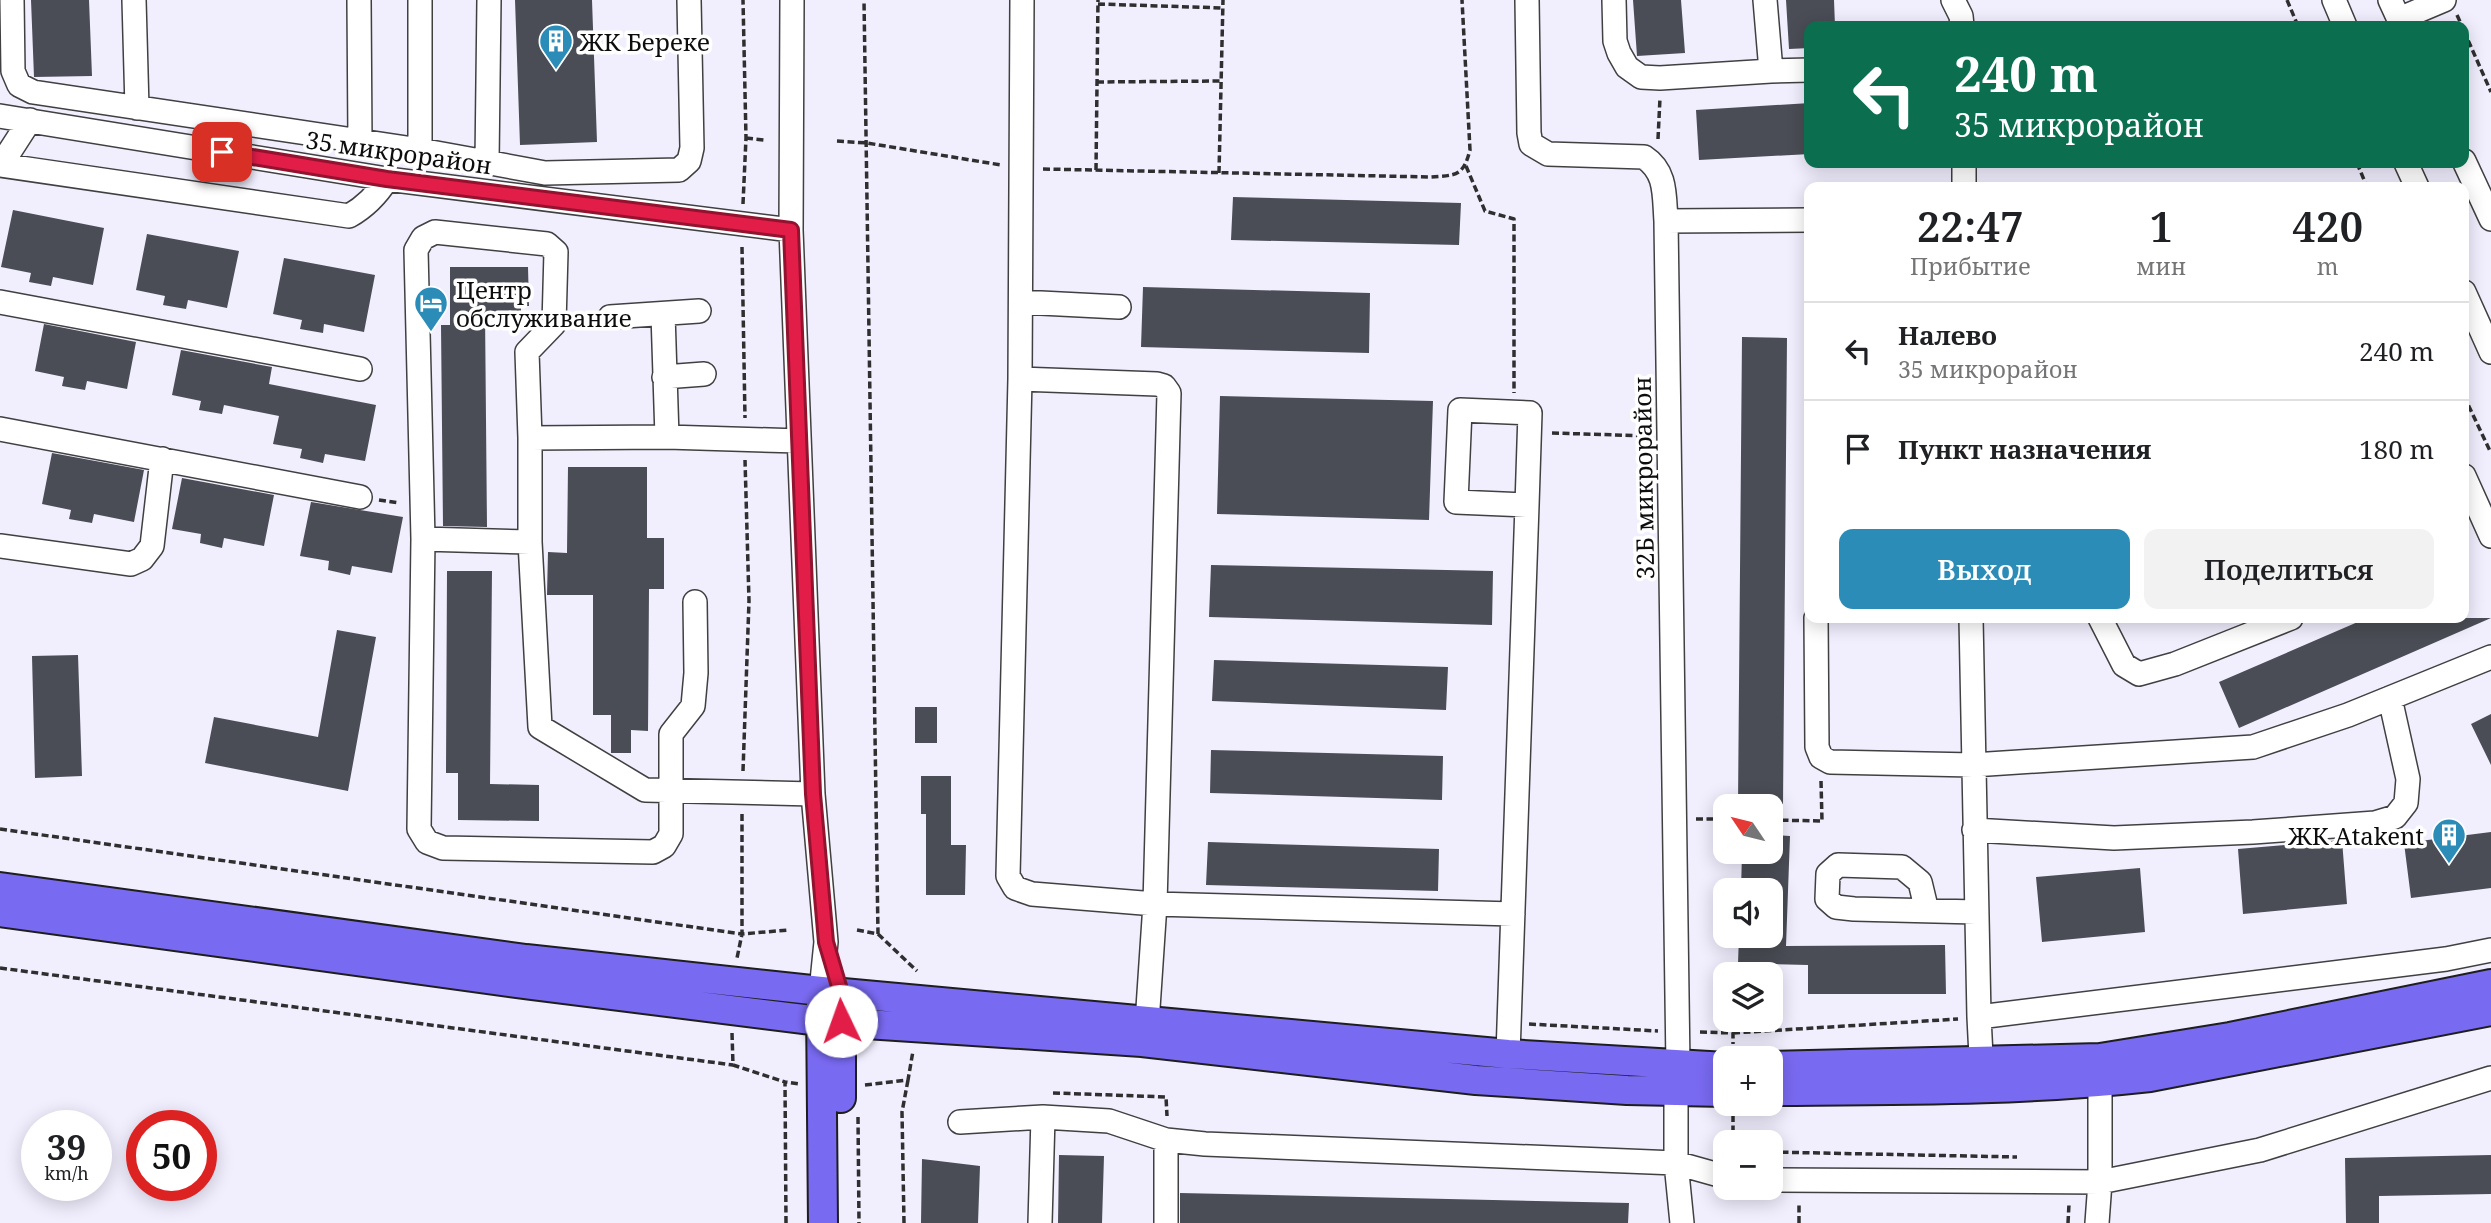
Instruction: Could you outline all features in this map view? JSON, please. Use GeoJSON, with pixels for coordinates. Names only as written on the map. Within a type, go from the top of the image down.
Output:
{"type":"FeatureCollection","features":[{"type":"Feature","properties":{"kind":"main road"},"geometry":{"type":"LineString","coordinates":[[0,887],[526,959],[831,1007],[1476,1080],[1677,1078],[1713,1063]]}},
{"type":"Feature","properties":{"kind":"main road"},"geometry":{"type":"LineString","coordinates":[[0,912],[531,985],[831,1007],[1147,1023],[1508,1054],[1677,1078],[1713,1088]]}},
{"type":"Feature","properties":{"kind":"main road"},"geometry":{"type":"LineString","coordinates":[[1783,1091],[1982,1089],[2100,1070],[2230,1037],[2491,984]]}},
{"type":"Feature","properties":{"kind":"main road"},"geometry":{"type":"LineString","coordinates":[[823,1223],[831,1087],[831,1007]]}},
{"type":"Feature","properties":{"kind":"main road"},"geometry":{"type":"LineString","coordinates":[[1783,1066],[1982,1061],[2100,1070],[2150,1077],[2491,1011]]}},
{"type":"Feature","properties":{"kind":"main road"},"geometry":{"type":"LineString","coordinates":[[831,1087],[841,1223]]}},
{"type":"Feature","properties":{"kind":"street"},"geometry":{"type":"LineString","coordinates":[[12,0],[13,71],[19,85],[33,92],[420,150],[545,173],[679,170],[689,161],[692,148],[689,0]]}},
{"type":"Feature","properties":{"kind":"street"},"geometry":{"type":"LineString","coordinates":[[134,0],[137,108]]}},
{"type":"Feature","properties":{"kind":"street"},"geometry":{"type":"LineString","coordinates":[[359,0],[360,141]]}},
{"type":"Feature","properties":{"kind":"street"},"geometry":{"type":"LineString","coordinates":[[420,0],[420,150]]}},
{"type":"Feature","properties":{"kind":"street"},"geometry":{"type":"LineString","coordinates":[[487,162],[489,0]]}},
{"type":"Feature","properties":{"kind":"street"},"geometry":{"type":"LineString","coordinates":[[792,0],[791,230],[799,441],[813,794],[831,1007]]}},
{"type":"Feature","properties":{"kind":"street"},"geometry":{"type":"LineString","coordinates":[[1022,0],[1020,379],[1008,876],[1015,888],[1032,894],[1155,904],[1513,914]]}},
{"type":"Feature","properties":{"kind":"street"},"geometry":{"type":"LineString","coordinates":[[1527,0],[1531,144],[1548,154],[1644,157],[1657,169]]}},
{"type":"Feature","properties":{"kind":"street"},"geometry":{"type":"LineString","coordinates":[[1614,0],[1615,41],[1626,67],[1641,78],[1804,70]]}},
{"type":"Feature","properties":{"kind":"street"},"geometry":{"type":"LineString","coordinates":[[1765,0],[1771,71]]}},
{"type":"Feature","properties":{"kind":"street"},"geometry":{"type":"LineString","coordinates":[[1952,0],[1962,21]]}},
{"type":"Feature","properties":{"kind":"street"},"geometry":{"type":"LineString","coordinates":[[2334,0],[2343,21]]}},
{"type":"Feature","properties":{"kind":"street"},"geometry":{"type":"LineString","coordinates":[[2397,15],[2444,0]]}},
{"type":"Feature","properties":{"kind":"street","name":"35 микрорайон"},"geometry":{"type":"LineString","coordinates":[[0,116],[387,179],[791,230]]}},
{"type":"Feature","properties":{"kind":"street"},"geometry":{"type":"LineString","coordinates":[[30,120],[1,165],[349,216],[379,192],[387,179]]}},
{"type":"Feature","properties":{"kind":"street"},"geometry":{"type":"LineString","coordinates":[[2467,168],[2491,219]]}},
{"type":"Feature","properties":{"kind":"street","name":"32Б микрорайон"},"geometry":{"type":"LineString","coordinates":[[1657,169],[1662,176],[1666,221],[1678,1032],[1676,1163],[1682,1223]]}},
{"type":"Feature","properties":{"kind":"street"},"geometry":{"type":"LineString","coordinates":[[1666,221],[1804,220]]}},
{"type":"Feature","properties":{"kind":"street"},"geometry":{"type":"LineString","coordinates":[[695,603],[696,673],[693,706],[671,734],[670,790],[671,834],[664,846],[653,852],[443,848],[427,842],[419,829],[423,539],[416,250],[422,238],[435,232],[547,244],[556,252],[554,324],[527,352],[530,542],[540,727],[645,790],[670,790],[813,794]]}},
{"type":"Feature","properties":{"kind":"street"},"geometry":{"type":"LineString","coordinates":[[0,302],[360,369]]}},
{"type":"Feature","properties":{"kind":"street"},"geometry":{"type":"LineString","coordinates":[[1021,302],[1119,307]]}},
{"type":"Feature","properties":{"kind":"street"},"geometry":{"type":"LineString","coordinates":[[2469,303],[2491,352]]}},
{"type":"Feature","properties":{"kind":"street"},"geometry":{"type":"LineString","coordinates":[[610,317],[699,312]]}},
{"type":"Feature","properties":{"kind":"street"},"geometry":{"type":"LineString","coordinates":[[663,314],[667,437]]}},
{"type":"Feature","properties":{"kind":"street"},"geometry":{"type":"LineString","coordinates":[[664,377],[704,374]]}},
{"type":"Feature","properties":{"kind":"street"},"geometry":{"type":"LineString","coordinates":[[1020,379],[1157,384],[1164,386],[1169,393],[1155,904],[1147,1023]]}},
{"type":"Feature","properties":{"kind":"street"},"geometry":{"type":"LineString","coordinates":[[1508,1054],[1527,505],[1529,432],[1530,413],[1460,410],[1456,502],[1527,505]]}},
{"type":"Feature","properties":{"kind":"street"},"geometry":{"type":"LineString","coordinates":[[0,429],[360,497]]}},
{"type":"Feature","properties":{"kind":"street"},"geometry":{"type":"LineString","coordinates":[[530,438],[667,437],[799,441]]}},
{"type":"Feature","properties":{"kind":"street"},"geometry":{"type":"LineString","coordinates":[[0,546],[131,564],[142,559],[152,546],[163,459]]}},
{"type":"Feature","properties":{"kind":"street"},"geometry":{"type":"LineString","coordinates":[[2469,487],[2491,536]]}},
{"type":"Feature","properties":{"kind":"street"},"geometry":{"type":"LineString","coordinates":[[423,539],[530,542]]}},
{"type":"Feature","properties":{"kind":"street"},"geometry":{"type":"LineString","coordinates":[[1815,623],[1817,747],[1821,757],[1830,762],[1973,765],[2253,747],[2348,715],[2491,657]]}},
{"type":"Feature","properties":{"kind":"street"},"geometry":{"type":"LineString","coordinates":[[1971,623],[1982,1089]]}},
{"type":"Feature","properties":{"kind":"street"},"geometry":{"type":"LineString","coordinates":[[2103,623],[2124,665],[2139,674],[2175,664],[2278,623]]}},
{"type":"Feature","properties":{"kind":"street"},"geometry":{"type":"LineString","coordinates":[[1975,830],[2114,838],[2375,823],[2395,817],[2406,803],[2407,779],[2390,698]]}},
{"type":"Feature","properties":{"kind":"street"},"geometry":{"type":"LineString","coordinates":[[1927,911],[1976,912]]}},
{"type":"Feature","properties":{"kind":"street"},"geometry":{"type":"LineString","coordinates":[[1979,1017],[2432,961],[2491,950]]}},
{"type":"Feature","properties":{"kind":"street"},"geometry":{"type":"LineString","coordinates":[[2097,1223],[2100,1182],[2100,1070]]}},
{"type":"Feature","properties":{"kind":"street"},"geometry":{"type":"LineString","coordinates":[[1783,1180],[2100,1182],[2260,1150],[2491,1079]]}},
{"type":"Feature","properties":{"kind":"street"},"geometry":{"type":"LineString","coordinates":[[960,1122],[1043,1116],[1109,1121],[1166,1140],[1205,1144],[1676,1163],[1713,1173]]}},
{"type":"Feature","properties":{"kind":"street"},"geometry":{"type":"LineString","coordinates":[[1041,1223],[1043,1116]]}},
{"type":"Feature","properties":{"kind":"street"},"geometry":{"type":"LineString","coordinates":[[1166,1140],[1166,1223]]}},
{"type":"Feature","properties":{"kind":"path"},"geometry":{"type":"LineString","coordinates":[[736,963],[742,934],[742,792],[749,601],[742,224],[746,138],[743,0]]}},
{"type":"Feature","properties":{"kind":"path"},"geometry":{"type":"LineString","coordinates":[[864,0],[878,934]]}},
{"type":"Feature","properties":{"kind":"path"},"geometry":{"type":"LineString","coordinates":[[1219,173],[1223,0]]}},
{"type":"Feature","properties":{"kind":"path"},"geometry":{"type":"LineString","coordinates":[[837,141],[867,142],[1021,169],[1430,177],[1457,175],[1466,166],[1471,150],[1462,0]]}},
{"type":"Feature","properties":{"kind":"path"},"geometry":{"type":"LineString","coordinates":[[2287,0],[2296,21]]}},
{"type":"Feature","properties":{"kind":"path"},"geometry":{"type":"LineString","coordinates":[[1096,170],[1098,2],[1223,8]]}},
{"type":"Feature","properties":{"kind":"path"},"geometry":{"type":"LineString","coordinates":[[2469,42],[2491,92]]}},
{"type":"Feature","properties":{"kind":"path"},"geometry":{"type":"LineString","coordinates":[[1657,169],[1661,78]]}},
{"type":"Feature","properties":{"kind":"path"},"geometry":{"type":"LineString","coordinates":[[1097,82],[1222,81]]}},
{"type":"Feature","properties":{"kind":"path"},"geometry":{"type":"LineString","coordinates":[[746,138],[764,140]]}},
{"type":"Feature","properties":{"kind":"path"},"geometry":{"type":"LineString","coordinates":[[1466,166],[1485,211],[1514,219],[1514,412]]}},
{"type":"Feature","properties":{"kind":"path"},"geometry":{"type":"LineString","coordinates":[[2469,407],[2491,453]]}},
{"type":"Feature","properties":{"kind":"path"},"geometry":{"type":"LineString","coordinates":[[1529,432],[1669,437]]}},
{"type":"Feature","properties":{"kind":"path"},"geometry":{"type":"LineString","coordinates":[[360,497],[399,503],[423,539]]}},
{"type":"Feature","properties":{"kind":"path"},"geometry":{"type":"LineString","coordinates":[[1783,820],[1822,821],[1821,757]]}},
{"type":"Feature","properties":{"kind":"path"},"geometry":{"type":"LineString","coordinates":[[1675,819],[1713,819]]}},
{"type":"Feature","properties":{"kind":"path"},"geometry":{"type":"LineString","coordinates":[[0,829],[742,934],[788,930]]}},
{"type":"Feature","properties":{"kind":"path"},"geometry":{"type":"LineString","coordinates":[[857,930],[878,934],[917,971]]}},
{"type":"Feature","properties":{"kind":"path"},"geometry":{"type":"LineString","coordinates":[[0,968],[733,1065],[785,1082],[831,1087],[908,1080]]}},
{"type":"Feature","properties":{"kind":"path"},"geometry":{"type":"LineString","coordinates":[[1509,1023],[1733,1033],[1979,1017]]}},
{"type":"Feature","properties":{"kind":"path"},"geometry":{"type":"LineString","coordinates":[[732,1031],[733,1065]]}},
{"type":"Feature","properties":{"kind":"path"},"geometry":{"type":"LineString","coordinates":[[1731,1046],[1733,1033]]}},
{"type":"Feature","properties":{"kind":"path"},"geometry":{"type":"LineString","coordinates":[[904,1223],[902,1112],[914,1049]]}},
{"type":"Feature","properties":{"kind":"path"},"geometry":{"type":"LineString","coordinates":[[785,1082],[786,1223]]}},
{"type":"Feature","properties":{"kind":"path"},"geometry":{"type":"LineString","coordinates":[[858,1114],[859,1223]]}},
{"type":"Feature","properties":{"kind":"path"},"geometry":{"type":"LineString","coordinates":[[1783,1152],[2018,1157]]}},
{"type":"Feature","properties":{"kind":"path"},"geometry":{"type":"LineString","coordinates":[[2068,1223],[2069,1198]]}},
{"type":"Feature","properties":{"kind":"building"},"geometry":{"type":"Polygon","coordinates":[[[31,0],[89,0],[92,76],[34,77],[31,0]]]}},
{"type":"Feature","properties":{"kind":"building","name":"ЖК Береке"},"geometry":{"type":"Polygon","coordinates":[[[515,0],[592,0],[597,142],[520,145],[515,0]]]}},
{"type":"Feature","properties":{"kind":"building"},"geometry":{"type":"Polygon","coordinates":[[[1633,0],[1681,0],[1685,53],[1637,56],[1633,0]]]}},
{"type":"Feature","properties":{"kind":"building"},"geometry":{"type":"Polygon","coordinates":[[[1786,0],[1834,0],[1835,21],[1804,21],[1804,48],[1789,49],[1786,0]]]}},
{"type":"Feature","properties":{"kind":"building"},"geometry":{"type":"Polygon","coordinates":[[[1804,103],[1804,154],[1699,160],[1696,110],[1804,103]]]}},
{"type":"Feature","properties":{"kind":"building"},"geometry":{"type":"Polygon","coordinates":[[[1233,197],[1461,203],[1459,245],[1231,240],[1233,197]]]}},
{"type":"Feature","properties":{"kind":"building"},"geometry":{"type":"Polygon","coordinates":[[[13,210],[104,228],[93,285],[53,277],[51,286],[29,282],[31,273],[1,267],[13,210]]]}},
{"type":"Feature","properties":{"kind":"building"},"geometry":{"type":"Polygon","coordinates":[[[147,234],[239,251],[227,308],[188,300],[186,309],[163,305],[165,296],[136,290],[147,234]]]}},
{"type":"Feature","properties":{"kind":"building"},"geometry":{"type":"Polygon","coordinates":[[[284,258],[375,275],[364,332],[324,324],[323,333],[300,329],[302,320],[273,314],[284,258]]]}},
{"type":"Feature","properties":{"kind":"building"},"geometry":{"type":"Polygon","coordinates":[[[450,267],[528,267],[529,306],[521,306],[521,312],[485,312],[487,527],[443,526],[441,325],[450,325],[450,267]]]}},
{"type":"Feature","properties":{"kind":"building"},"geometry":{"type":"Polygon","coordinates":[[[1143,287],[1370,293],[1369,353],[1141,347],[1143,287]]]}},
{"type":"Feature","properties":{"kind":"building"},"geometry":{"type":"Polygon","coordinates":[[[44,324],[136,342],[127,389],[87,381],[85,390],[62,386],[64,377],[35,371],[44,324]]]}},
{"type":"Feature","properties":{"kind":"building"},"geometry":{"type":"Polygon","coordinates":[[[1742,337],[1787,338],[1783,804],[1783,794],[1738,794],[1742,337]]]}},
{"type":"Feature","properties":{"kind":"building"},"geometry":{"type":"Polygon","coordinates":[[[181,350],[272,367],[269,384],[376,405],[365,461],[325,454],[323,463],[300,458],[302,449],[273,444],[279,416],[224,405],[222,414],[199,410],[201,401],[172,395],[181,350]]]}},
{"type":"Feature","properties":{"kind":"building"},"geometry":{"type":"Polygon","coordinates":[[[1220,396],[1433,401],[1429,520],[1217,514],[1220,396]]]}},
{"type":"Feature","properties":{"kind":"building"},"geometry":{"type":"Polygon","coordinates":[[[52,453],[144,470],[134,522],[94,514],[92,523],[69,519],[71,510],[42,504],[52,453]]]}},
{"type":"Feature","properties":{"kind":"building"},"geometry":{"type":"Polygon","coordinates":[[[568,467],[647,467],[647,538],[664,538],[664,589],[649,589],[648,731],[631,730],[631,753],[611,753],[611,715],[593,715],[593,595],[547,595],[548,552],[567,553],[568,467]]]}},
{"type":"Feature","properties":{"kind":"building"},"geometry":{"type":"Polygon","coordinates":[[[182,478],[274,495],[264,546],[224,538],[222,548],[200,543],[201,534],[172,529],[182,478]]]}},
{"type":"Feature","properties":{"kind":"building"},"geometry":{"type":"Polygon","coordinates":[[[311,502],[403,517],[392,573],[352,566],[350,575],[328,570],[329,561],[300,556],[311,502]]]}},
{"type":"Feature","properties":{"kind":"building"},"geometry":{"type":"Polygon","coordinates":[[[1211,565],[1493,571],[1492,625],[1209,617],[1211,565]]]}},
{"type":"Feature","properties":{"kind":"building"},"geometry":{"type":"Polygon","coordinates":[[[447,571],[492,571],[490,784],[539,785],[539,821],[458,820],[458,773],[446,773],[447,571]]]}},
{"type":"Feature","properties":{"kind":"building"},"geometry":{"type":"Polygon","coordinates":[[[2469,618],[2491,618],[2239,728],[2219,682],[2355,623],[2469,623],[2469,618]]]}},
{"type":"Feature","properties":{"kind":"building"},"geometry":{"type":"Polygon","coordinates":[[[337,630],[376,637],[348,791],[205,763],[214,717],[318,737],[337,630]]]}},
{"type":"Feature","properties":{"kind":"building"},"geometry":{"type":"Polygon","coordinates":[[[78,655],[82,776],[35,778],[32,656],[78,655]]]}},
{"type":"Feature","properties":{"kind":"building"},"geometry":{"type":"Polygon","coordinates":[[[1214,660],[1448,667],[1446,710],[1212,701],[1214,660]]]}},
{"type":"Feature","properties":{"kind":"building"},"geometry":{"type":"Polygon","coordinates":[[[915,707],[937,707],[937,743],[915,743],[915,707]]]}},
{"type":"Feature","properties":{"kind":"building"},"geometry":{"type":"Polygon","coordinates":[[[2491,714],[2491,765],[2471,724],[2491,714]]]}},
{"type":"Feature","properties":{"kind":"building"},"geometry":{"type":"Polygon","coordinates":[[[1211,750],[1443,756],[1442,800],[1210,793],[1211,750]]]}},
{"type":"Feature","properties":{"kind":"building"},"geometry":{"type":"Polygon","coordinates":[[[921,776],[951,776],[951,845],[966,845],[965,895],[926,895],[926,814],[921,814],[921,776]]]}},
{"type":"Feature","properties":{"kind":"building","name":"ЖК Atakent"},"geometry":{"type":"Polygon","coordinates":[[[2491,832],[2491,888],[2411,898],[2404,843],[2491,832]]]}},
{"type":"Feature","properties":{"kind":"building"},"geometry":{"type":"Polygon","coordinates":[[[1783,836],[1790,836],[1786,946],[1945,945],[1946,994],[1808,994],[1808,965],[1738,962],[1739,948],[1783,948],[1783,878],[1741,878],[1742,864],[1783,864],[1783,836]]]}},
{"type":"Feature","properties":{"kind":"building"},"geometry":{"type":"Polygon","coordinates":[[[2342,840],[2347,904],[2243,914],[2238,849],[2342,840]]]}},
{"type":"Feature","properties":{"kind":"building"},"geometry":{"type":"Polygon","coordinates":[[[1208,842],[1439,849],[1438,891],[1206,885],[1208,842]]]}},
{"type":"Feature","properties":{"kind":"building"},"geometry":{"type":"Polygon","coordinates":[[[2140,868],[2145,932],[2042,942],[2036,877],[2140,868]]]}},
{"type":"Feature","properties":{"kind":"building"},"geometry":{"type":"Polygon","coordinates":[[[1059,1155],[1104,1156],[1102,1223],[1058,1223],[1059,1155]]]}},
{"type":"Feature","properties":{"kind":"building"},"geometry":{"type":"Polygon","coordinates":[[[2491,1155],[2491,1194],[2379,1196],[2379,1223],[2346,1223],[2345,1158],[2491,1155]]]}},
{"type":"Feature","properties":{"kind":"building"},"geometry":{"type":"Polygon","coordinates":[[[922,1159],[980,1166],[978,1223],[921,1223],[922,1159]]]}},
{"type":"Feature","properties":{"kind":"building"},"geometry":{"type":"Polygon","coordinates":[[[1180,1193],[1629,1203],[1628,1223],[1180,1223],[1180,1193]]]}},
{"type":"Feature","properties":{"kind":"place","name":"ЖК Береке"},"geometry":{"type":"Point","coordinates":[556,71]}},
{"type":"Feature","properties":{"kind":"place","name":"Центр обслуживание"},"geometry":{"type":"Point","coordinates":[431,333]}},
{"type":"Feature","properties":{"kind":"place","name":"ЖК Atakent"},"geometry":{"type":"Point","coordinates":[2449,865]}},
{"type":"Feature","properties":{"kind":"route"},"geometry":{"type":"LineString","coordinates":[[222,152],[387,179],[791,230],[813,794],[826,942],[841,993],[841,1021]]}}]}
